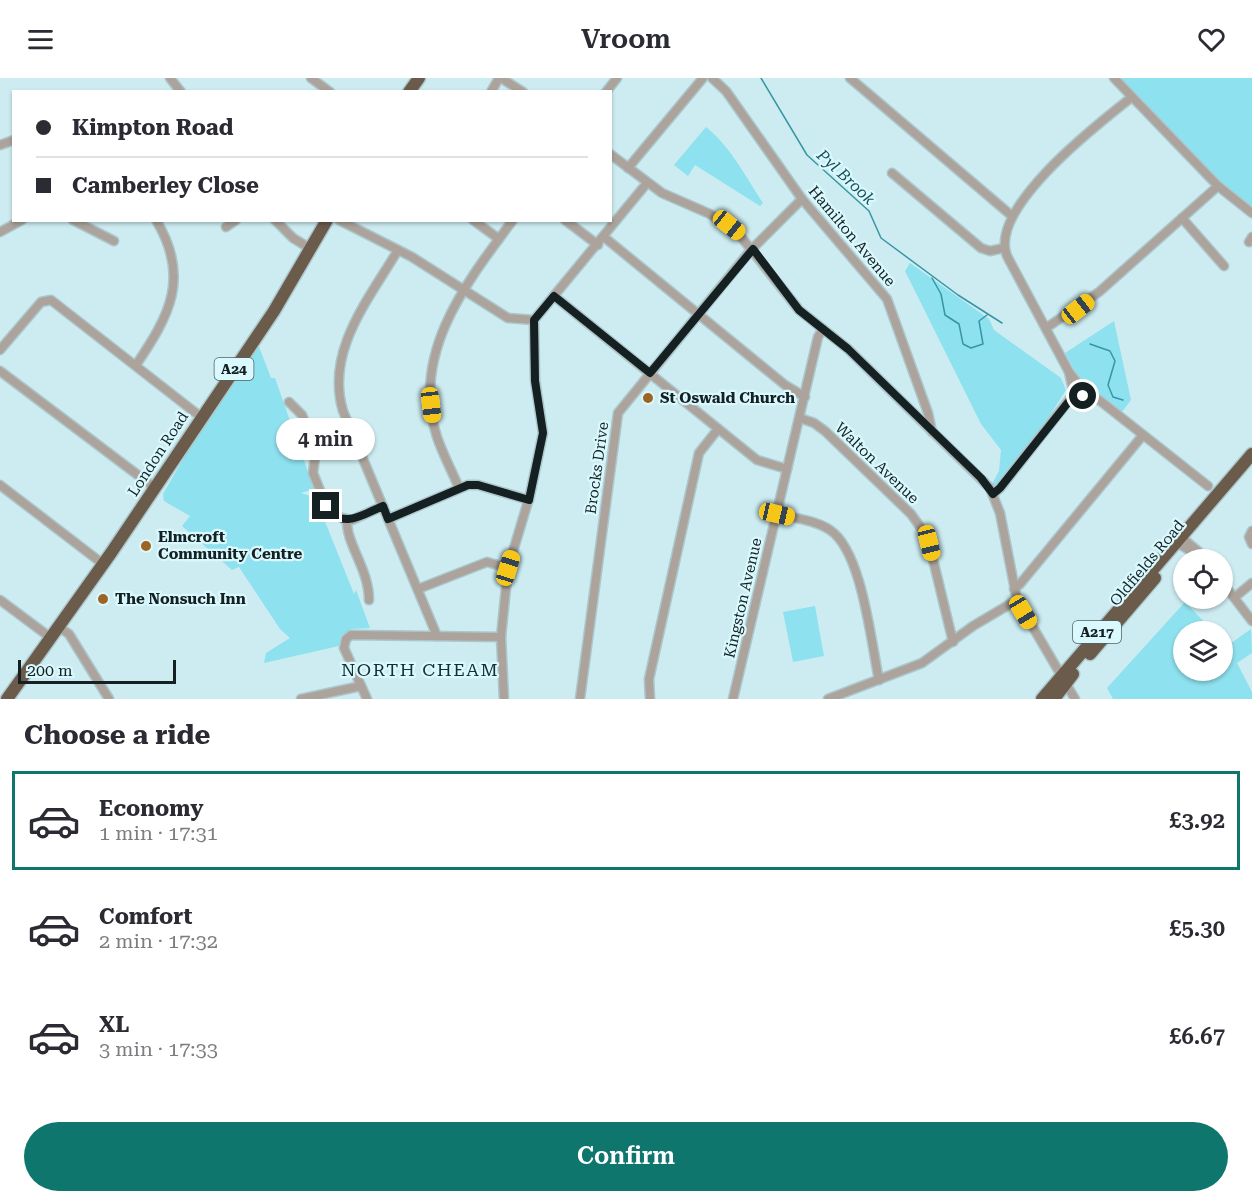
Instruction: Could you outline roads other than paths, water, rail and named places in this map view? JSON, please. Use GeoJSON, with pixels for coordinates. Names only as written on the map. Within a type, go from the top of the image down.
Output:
{"type":"FeatureCollection","features":[{"type":"Feature","properties":{"kind":"highway","name":"London Road"},"geometry":{"type":"LineString","coordinates":[[7,699],[103,564],[274,311],[326,222]]}},
{"type":"Feature","properties":{"kind":"highway","name":"Oldfields Road"},"geometry":{"type":"LineString","coordinates":[[1063,679],[1181,541],[1200,523],[1201,515],[1252,454]]}},
{"type":"Feature","properties":{"kind":"highway","name":"A217"},"geometry":{"type":"LineString","coordinates":[[1042,699],[1063,679]]}},
{"type":"Feature","properties":{"kind":"highway","name":"A217"},"geometry":{"type":"LineString","coordinates":[[1054,699],[1063,679]]}},
{"type":"Feature","properties":{"kind":"street"},"geometry":{"type":"LineString","coordinates":[[170,78],[179,90]]}},
{"type":"Feature","properties":{"kind":"street"},"geometry":{"type":"LineString","coordinates":[[311,78],[327,90]]}},
{"type":"Feature","properties":{"kind":"street"},"geometry":{"type":"LineString","coordinates":[[500,78],[520,90]]}},
{"type":"Feature","properties":{"kind":"street"},"geometry":{"type":"LineString","coordinates":[[608,90],[617,78]]}},
{"type":"Feature","properties":{"kind":"street"},"geometry":{"type":"LineString","coordinates":[[628,168],[703,78]]}},
{"type":"Feature","properties":{"kind":"street","name":"Hamilton Avenue"},"geometry":{"type":"LineString","coordinates":[[712,78],[726,91],[802,199],[887,299],[928,413],[932,432]]}},
{"type":"Feature","properties":{"kind":"street"},"geometry":{"type":"LineString","coordinates":[[850,78],[1012,216]]}},
{"type":"Feature","properties":{"kind":"street"},"geometry":{"type":"LineString","coordinates":[[1114,78],[1218,186],[1252,213]]}},
{"type":"Feature","properties":{"kind":"street"},"geometry":{"type":"LineString","coordinates":[[993,494],[1074,395],[1070,372],[1004,248],[1004,235],[1012,216],[1055,162],[1132,97]]}},
{"type":"Feature","properties":{"kind":"street"},"geometry":{"type":"LineString","coordinates":[[612,156],[670,198],[719,219],[738,233],[753,249],[799,310],[848,349],[981,478],[993,494],[1000,513],[1017,600],[1075,699]]}},
{"type":"Feature","properties":{"kind":"street"},"geometry":{"type":"LineString","coordinates":[[892,173],[981,248],[990,251],[1004,248]]}},
{"type":"Feature","properties":{"kind":"street"},"geometry":{"type":"LineString","coordinates":[[504,699],[501,637],[508,568],[529,500],[543,433],[535,381],[534,320],[647,183]]}},
{"type":"Feature","properties":{"kind":"street"},"geometry":{"type":"LineString","coordinates":[[1046,327],[1078,309],[1099,292],[1218,186]]}},
{"type":"Feature","properties":{"kind":"street","name":"Brocks Drive"},"geometry":{"type":"LineString","coordinates":[[580,699],[618,413],[753,249],[802,199]]}},
{"type":"Feature","properties":{"kind":"street"},"geometry":{"type":"LineString","coordinates":[[1182,218],[1224,266]]}},
{"type":"Feature","properties":{"kind":"street"},"geometry":{"type":"LineString","coordinates":[[0,232],[18,222]]}},
{"type":"Feature","properties":{"kind":"street"},"geometry":{"type":"LineString","coordinates":[[77,222],[114,241]]}},
{"type":"Feature","properties":{"kind":"street"},"geometry":{"type":"LineString","coordinates":[[136,365],[165,322],[174,285],[168,248],[157,222]]}},
{"type":"Feature","properties":{"kind":"street"},"geometry":{"type":"LineString","coordinates":[[226,227],[233,222]]}},
{"type":"Feature","properties":{"kind":"street"},"geometry":{"type":"LineString","coordinates":[[277,222],[293,238],[310,249]]}},
{"type":"Feature","properties":{"kind":"street"},"geometry":{"type":"LineString","coordinates":[[343,222],[398,250],[508,318],[534,320]]}},
{"type":"Feature","properties":{"kind":"street"},"geometry":{"type":"LineString","coordinates":[[476,222],[499,239]]}},
{"type":"Feature","properties":{"kind":"street"},"geometry":{"type":"LineString","coordinates":[[459,488],[437,437],[431,392],[435,352],[443,328],[463,289],[512,222]]}},
{"type":"Feature","properties":{"kind":"street"},"geometry":{"type":"LineString","coordinates":[[568,222],[598,245]]}},
{"type":"Feature","properties":{"kind":"street"},"geometry":{"type":"LineString","coordinates":[[604,237],[785,385],[805,397]]}},
{"type":"Feature","properties":{"kind":"street"},"geometry":{"type":"LineString","coordinates":[[398,250],[350,331],[340,356],[338,377],[343,411],[437,636]]}},
{"type":"Feature","properties":{"kind":"street"},"geometry":{"type":"LineString","coordinates":[[554,296],[757,460],[787,469]]}},
{"type":"Feature","properties":{"kind":"street"},"geometry":{"type":"LineString","coordinates":[[0,350],[45,300],[60,305],[201,417]]}},
{"type":"Feature","properties":{"kind":"street","name":"Kingston Avenue"},"geometry":{"type":"LineString","coordinates":[[733,699],[818,337],[823,329]]}},
{"type":"Feature","properties":{"kind":"street"},"geometry":{"type":"LineString","coordinates":[[0,371],[155,488]]}},
{"type":"Feature","properties":{"kind":"street"},"geometry":{"type":"LineString","coordinates":[[1074,395],[1099,400],[1208,486]]}},
{"type":"Feature","properties":{"kind":"street"},"geometry":{"type":"LineString","coordinates":[[291,409],[302,415],[316,449],[313,473],[331,513],[347,520],[362,517],[383,506]]}},
{"type":"Feature","properties":{"kind":"street"},"geometry":{"type":"LineString","coordinates":[[918,419],[928,413]]}},
{"type":"Feature","properties":{"kind":"street","name":"Walton Avenue"},"geometry":{"type":"LineString","coordinates":[[800,418],[814,423],[825,431],[917,522],[929,543],[953,642]]}},
{"type":"Feature","properties":{"kind":"street"},"geometry":{"type":"LineString","coordinates":[[650,699],[649,679],[699,453],[718,429]]}},
{"type":"Feature","properties":{"kind":"street"},"geometry":{"type":"LineString","coordinates":[[1014,589],[1143,435]]}},
{"type":"Feature","properties":{"kind":"street"},"geometry":{"type":"LineString","coordinates":[[0,485],[103,564]]}},
{"type":"Feature","properties":{"kind":"street"},"geometry":{"type":"LineString","coordinates":[[388,519],[459,488],[478,485],[529,500]]}},
{"type":"Feature","properties":{"kind":"street"},"geometry":{"type":"LineString","coordinates":[[777,514],[823,525],[845,544],[856,572],[879,680]]}},
{"type":"Feature","properties":{"kind":"street"},"geometry":{"type":"LineString","coordinates":[[347,520],[349,533],[369,582],[366,594]]}},
{"type":"Feature","properties":{"kind":"street"},"geometry":{"type":"LineString","coordinates":[[1252,531],[1249,537],[1252,544]]}},
{"type":"Feature","properties":{"kind":"street"},"geometry":{"type":"LineString","coordinates":[[1181,541],[1190,549]]}},
{"type":"Feature","properties":{"kind":"street"},"geometry":{"type":"LineString","coordinates":[[418,589],[487,562],[508,568]]}},
{"type":"Feature","properties":{"kind":"street"},"geometry":{"type":"LineString","coordinates":[[1252,583],[1234,597],[1252,621]]}},
{"type":"Feature","properties":{"kind":"street"},"geometry":{"type":"LineString","coordinates":[[0,600],[51,638]]}},
{"type":"Feature","properties":{"kind":"street"},"geometry":{"type":"LineString","coordinates":[[828,699],[922,663],[1017,600]]}},
{"type":"Feature","properties":{"kind":"street"},"geometry":{"type":"LineString","coordinates":[[59,627],[69,634],[109,699]]}},
{"type":"Feature","properties":{"kind":"street"},"geometry":{"type":"LineString","coordinates":[[367,699],[344,648],[346,639],[351,635],[501,637]]}},
{"type":"Feature","properties":{"kind":"street"},"geometry":{"type":"LineString","coordinates":[[301,699],[361,686]]}},
{"type":"Feature","properties":{"kind":"waterway","name":"Pyl Brook"},"geometry":{"type":"LineString","coordinates":[[761,78],[807,155],[869,211],[881,238],[958,295],[1002,323]]}},
{"type":"Feature","properties":{"kind":"waterway","name":"Pyl Brook"},"geometry":{"type":"LineString","coordinates":[[932,278],[941,294],[945,315],[959,324],[963,344],[971,348],[983,344],[979,321],[987,315]]}},
{"type":"Feature","properties":{"kind":"waterway","name":"Pyl Brook"},"geometry":{"type":"LineString","coordinates":[[1090,344],[1110,351],[1115,361],[1108,385],[1113,397],[1123,400]]}},
{"type":"Feature","properties":{"kind":"place","name":"St Oswald Church"},"geometry":{"type":"Point","coordinates":[648,398]}},
{"type":"Feature","properties":{"kind":"place","name":"Elmcroft Community Centre"},"geometry":{"type":"Point","coordinates":[146,546]}},
{"type":"Feature","properties":{"kind":"place","name":"The Nonsuch Inn"},"geometry":{"type":"Point","coordinates":[103,599]}},
{"type":"Feature","properties":{"kind":"district","name":"NORTH CHEAM"},"geometry":{"type":"Point","coordinates":[420,669]}}]}
